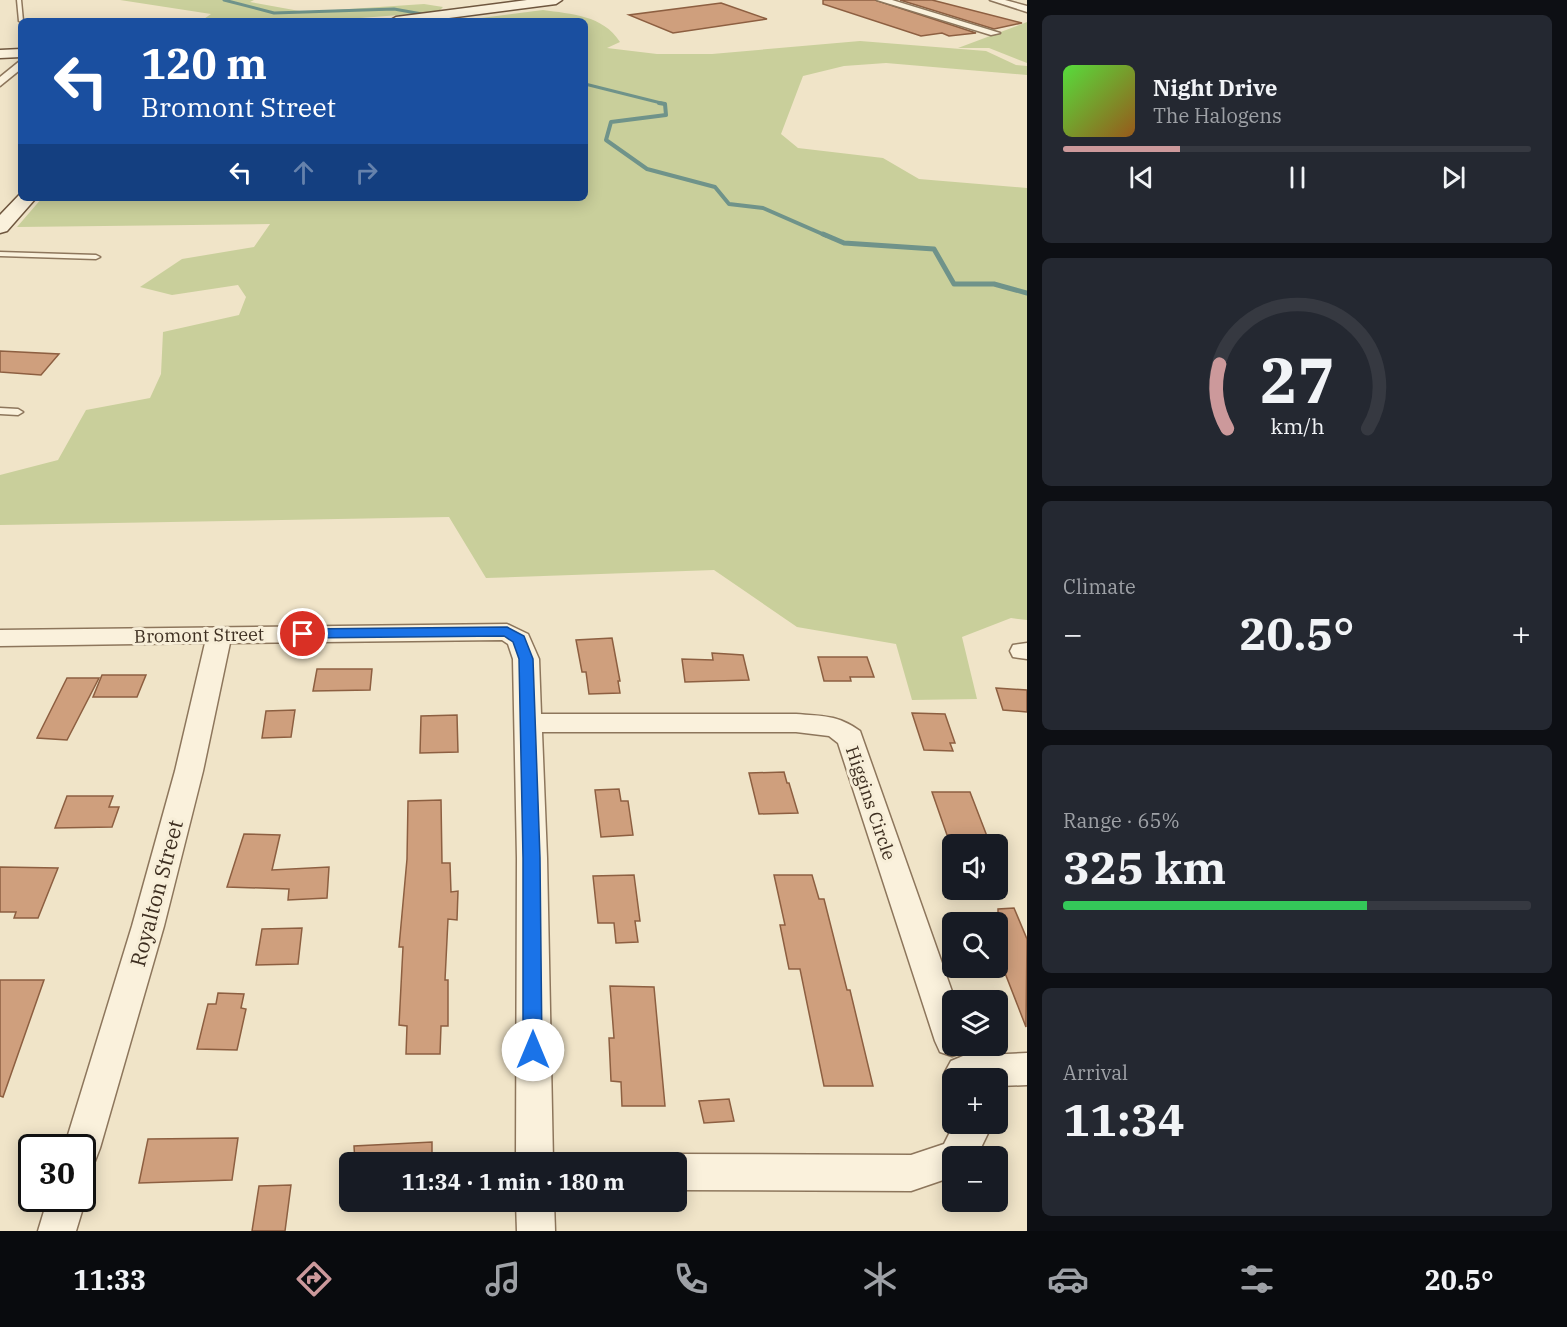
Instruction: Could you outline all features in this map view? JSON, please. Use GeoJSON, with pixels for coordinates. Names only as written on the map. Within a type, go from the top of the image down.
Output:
{"type":"FeatureCollection","features":[{"type":"Feature","properties":{"kind":"main road"},"geometry":{"type":"LineString","coordinates":[[419,18],[556,0]]}},
{"type":"Feature","properties":{"kind":"main road"},"geometry":{"type":"LineString","coordinates":[[0,54],[18,52]]}},
{"type":"Feature","properties":{"kind":"main road"},"geometry":{"type":"LineString","coordinates":[[0,226],[23,201]]}},
{"type":"Feature","properties":{"kind":"street"},"geometry":{"type":"LineString","coordinates":[[882,0],[995,33]]}},
{"type":"Feature","properties":{"kind":"street"},"geometry":{"type":"LineString","coordinates":[[995,0],[1027,9]]}},
{"type":"Feature","properties":{"kind":"street"},"geometry":{"type":"LineString","coordinates":[[0,83],[18,66]]}},
{"type":"Feature","properties":{"kind":"street","name":"Bromont Street"},"geometry":{"type":"LineString","coordinates":[[0,638],[507,632],[519,640],[526,659],[528,723]]}},
{"type":"Feature","properties":{"kind":"street","name":"Royalton Street"},"geometry":{"type":"LineString","coordinates":[[86,1134],[148,926],[189,771],[219,635]]}},
{"type":"Feature","properties":{"kind":"street"},"geometry":{"type":"LineString","coordinates":[[528,723],[532,858],[534,1152]]}},
{"type":"Feature","properties":{"kind":"street","name":"Higgins Circle"},"geometry":{"type":"LineString","coordinates":[[528,723],[796,723],[836,727],[850,738],[959,1059]]}},
{"type":"Feature","properties":{"kind":"street"},"geometry":{"type":"LineString","coordinates":[[959,1059],[1027,1069]]}},
{"type":"Feature","properties":{"kind":"street"},"geometry":{"type":"LineString","coordinates":[[687,1173],[911,1173],[942,1162]]}},
{"type":"Feature","properties":{"kind":"street"},"geometry":{"type":"LineString","coordinates":[[57,1231],[63,1212]]}},
{"type":"Feature","properties":{"kind":"street"},"geometry":{"type":"LineString","coordinates":[[535,1212],[536,1231]]}},
{"type":"Feature","properties":{"kind":"lane"},"geometry":{"type":"LineString","coordinates":[[19,0],[21,18]]}},
{"type":"Feature","properties":{"kind":"lane"},"geometry":{"type":"LineString","coordinates":[[0,254],[96,256]]}},
{"type":"Feature","properties":{"kind":"lane"},"geometry":{"type":"LineString","coordinates":[[0,411],[18,412]]}},
{"type":"Feature","properties":{"kind":"green space"},"geometry":{"type":"Polygon","coordinates":[[[120,0],[254,0],[250,2],[305,12],[424,4],[443,7],[438,12],[361,18],[205,18],[211,14],[120,0]]]}},
{"type":"Feature","properties":{"kind":"green space"},"geometry":{"type":"Polygon","coordinates":[[[543,10],[586,17],[605,26],[620,42],[607,48],[657,54],[712,54],[860,41],[986,51],[1016,65],[1027,66],[1027,75],[886,63],[844,66],[803,76],[781,134],[798,148],[883,158],[919,179],[1027,188],[1027,620],[1011,618],[962,637],[977,699],[912,700],[896,644],[797,627],[714,570],[486,578],[449,517],[0,525],[0,475],[58,460],[86,410],[150,398],[161,374],[163,332],[239,315],[246,297],[238,285],[172,295],[140,287],[182,259],[254,247],[270,224],[17,227],[39,201],[588,201],[588,18],[481,18],[543,10]]]}},
{"type":"Feature","properties":{"kind":"green space"},"geometry":{"type":"Polygon","coordinates":[[[1027,22],[1027,63],[989,48],[958,48],[1027,22]]]}},
{"type":"Feature","properties":{"kind":"building"},"geometry":{"type":"Polygon","coordinates":[[[823,0],[875,0],[976,33],[949,36],[942,33],[921,36],[823,4],[823,0]]]}},
{"type":"Feature","properties":{"kind":"building"},"geometry":{"type":"Polygon","coordinates":[[[900,0],[932,0],[1022,23],[994,29],[900,0]]]}},
{"type":"Feature","properties":{"kind":"building"},"geometry":{"type":"Polygon","coordinates":[[[721,3],[767,19],[673,33],[629,15],[721,3]]]}},
{"type":"Feature","properties":{"kind":"building"},"geometry":{"type":"Polygon","coordinates":[[[0,351],[59,354],[41,375],[0,372],[0,351]]]}},
{"type":"Feature","properties":{"kind":"building"},"geometry":{"type":"Polygon","coordinates":[[[612,638],[620,693],[589,694],[586,672],[582,672],[576,640],[612,638]]]}},
{"type":"Feature","properties":{"kind":"building"},"geometry":{"type":"Polygon","coordinates":[[[712,653],[743,655],[749,680],[685,682],[682,659],[713,660],[712,653]]]}},
{"type":"Feature","properties":{"kind":"building"},"geometry":{"type":"Polygon","coordinates":[[[818,657],[867,657],[874,677],[850,677],[851,681],[824,681],[818,657]]]}},
{"type":"Feature","properties":{"kind":"building"},"geometry":{"type":"Polygon","coordinates":[[[317,669],[372,669],[370,690],[313,691],[317,669]]]}},
{"type":"Feature","properties":{"kind":"building"},"geometry":{"type":"Polygon","coordinates":[[[102,675],[146,675],[137,697],[93,697],[102,675]]]}},
{"type":"Feature","properties":{"kind":"building"},"geometry":{"type":"Polygon","coordinates":[[[67,678],[99,678],[67,740],[37,738],[67,678]]]}},
{"type":"Feature","properties":{"kind":"building"},"geometry":{"type":"Polygon","coordinates":[[[996,688],[1027,690],[1027,712],[1003,710],[996,688]]]}},
{"type":"Feature","properties":{"kind":"building"},"geometry":{"type":"Polygon","coordinates":[[[295,710],[291,737],[262,738],[266,711],[295,710]]]}},
{"type":"Feature","properties":{"kind":"building"},"geometry":{"type":"Polygon","coordinates":[[[912,713],[945,714],[955,743],[950,743],[953,751],[924,750],[912,713]]]}},
{"type":"Feature","properties":{"kind":"building"},"geometry":{"type":"Polygon","coordinates":[[[457,715],[458,752],[420,753],[421,716],[457,715]]]}},
{"type":"Feature","properties":{"kind":"building"},"geometry":{"type":"Polygon","coordinates":[[[784,772],[798,813],[759,814],[749,773],[784,772]]]}},
{"type":"Feature","properties":{"kind":"building"},"geometry":{"type":"Polygon","coordinates":[[[619,789],[621,801],[628,801],[633,835],[601,837],[595,790],[619,789]]]}},
{"type":"Feature","properties":{"kind":"building"},"geometry":{"type":"Polygon","coordinates":[[[932,792],[970,792],[986,834],[947,834],[932,792]]]}},
{"type":"Feature","properties":{"kind":"building"},"geometry":{"type":"Polygon","coordinates":[[[67,796],[113,796],[109,807],[119,807],[112,827],[55,828],[67,796]]]}},
{"type":"Feature","properties":{"kind":"building"},"geometry":{"type":"Polygon","coordinates":[[[441,800],[442,863],[450,863],[451,892],[458,891],[457,920],[448,919],[445,980],[448,980],[448,1026],[441,1026],[440,1054],[406,1054],[407,1026],[399,1025],[403,947],[399,947],[407,859],[408,801],[441,800]]]}},
{"type":"Feature","properties":{"kind":"building"},"geometry":{"type":"Polygon","coordinates":[[[244,834],[280,835],[272,870],[329,867],[327,898],[288,900],[289,889],[227,887],[244,834]]]}},
{"type":"Feature","properties":{"kind":"building"},"geometry":{"type":"Polygon","coordinates":[[[0,867],[58,868],[38,918],[14,918],[16,912],[0,912],[0,867]]]}},
{"type":"Feature","properties":{"kind":"building"},"geometry":{"type":"Polygon","coordinates":[[[634,875],[640,921],[635,921],[638,942],[616,943],[614,923],[598,923],[593,876],[634,875]]]}},
{"type":"Feature","properties":{"kind":"building"},"geometry":{"type":"Polygon","coordinates":[[[774,875],[812,875],[819,899],[824,899],[847,990],[850,990],[873,1086],[824,1086],[800,969],[789,969],[780,925],[785,925],[774,875]]]}},
{"type":"Feature","properties":{"kind":"building"},"geometry":{"type":"Polygon","coordinates":[[[1014,908],[1027,939],[1026,1027],[1007,978],[1008,912],[998,912],[998,909],[1014,908]]]}},
{"type":"Feature","properties":{"kind":"building"},"geometry":{"type":"Polygon","coordinates":[[[302,928],[298,964],[256,965],[262,929],[302,928]]]}},
{"type":"Feature","properties":{"kind":"building"},"geometry":{"type":"Polygon","coordinates":[[[0,980],[44,980],[3,1097],[0,1096],[0,980]]]}},
{"type":"Feature","properties":{"kind":"building"},"geometry":{"type":"Polygon","coordinates":[[[610,986],[654,987],[665,1106],[622,1106],[621,1082],[611,1081],[609,1038],[614,1038],[610,986]]]}},
{"type":"Feature","properties":{"kind":"building"},"geometry":{"type":"Polygon","coordinates":[[[218,993],[244,994],[241,1008],[246,1009],[237,1050],[197,1049],[208,1004],[216,1004],[218,993]]]}},
{"type":"Feature","properties":{"kind":"building"},"geometry":{"type":"Polygon","coordinates":[[[729,1099],[734,1121],[704,1123],[699,1101],[729,1099]]]}},
{"type":"Feature","properties":{"kind":"building"},"geometry":{"type":"Polygon","coordinates":[[[238,1138],[232,1180],[139,1183],[148,1139],[238,1138]]]}},
{"type":"Feature","properties":{"kind":"building"},"geometry":{"type":"Polygon","coordinates":[[[432,1142],[432,1152],[354,1152],[354,1146],[432,1142]]]}},
{"type":"Feature","properties":{"kind":"building"},"geometry":{"type":"Polygon","coordinates":[[[291,1185],[285,1231],[252,1231],[259,1186],[291,1185]]]}},
{"type":"Feature","properties":{"kind":"waterway"},"geometry":{"type":"LineString","coordinates":[[224,0],[274,13],[394,9],[422,14]]}},
{"type":"Feature","properties":{"kind":"waterway"},"geometry":{"type":"LineString","coordinates":[[588,85],[665,104]]}},
{"type":"Feature","properties":{"kind":"waterway"},"geometry":{"type":"LineString","coordinates":[[659,103],[665,104]]}},
{"type":"Feature","properties":{"kind":"waterway"},"geometry":{"type":"LineString","coordinates":[[665,104],[666,115],[611,122],[606,140],[647,169],[715,187],[729,204],[763,208],[827,236]]}},
{"type":"Feature","properties":{"kind":"waterway"},"geometry":{"type":"LineString","coordinates":[[823,234],[844,243],[934,249],[954,284],[994,284],[1027,293]]}},
{"type":"Feature","properties":{"kind":"route"},"geometry":{"type":"LineString","coordinates":[[303,634],[422,631],[507,632],[519,640],[526,659],[532,858],[533,1050]]}}]}
